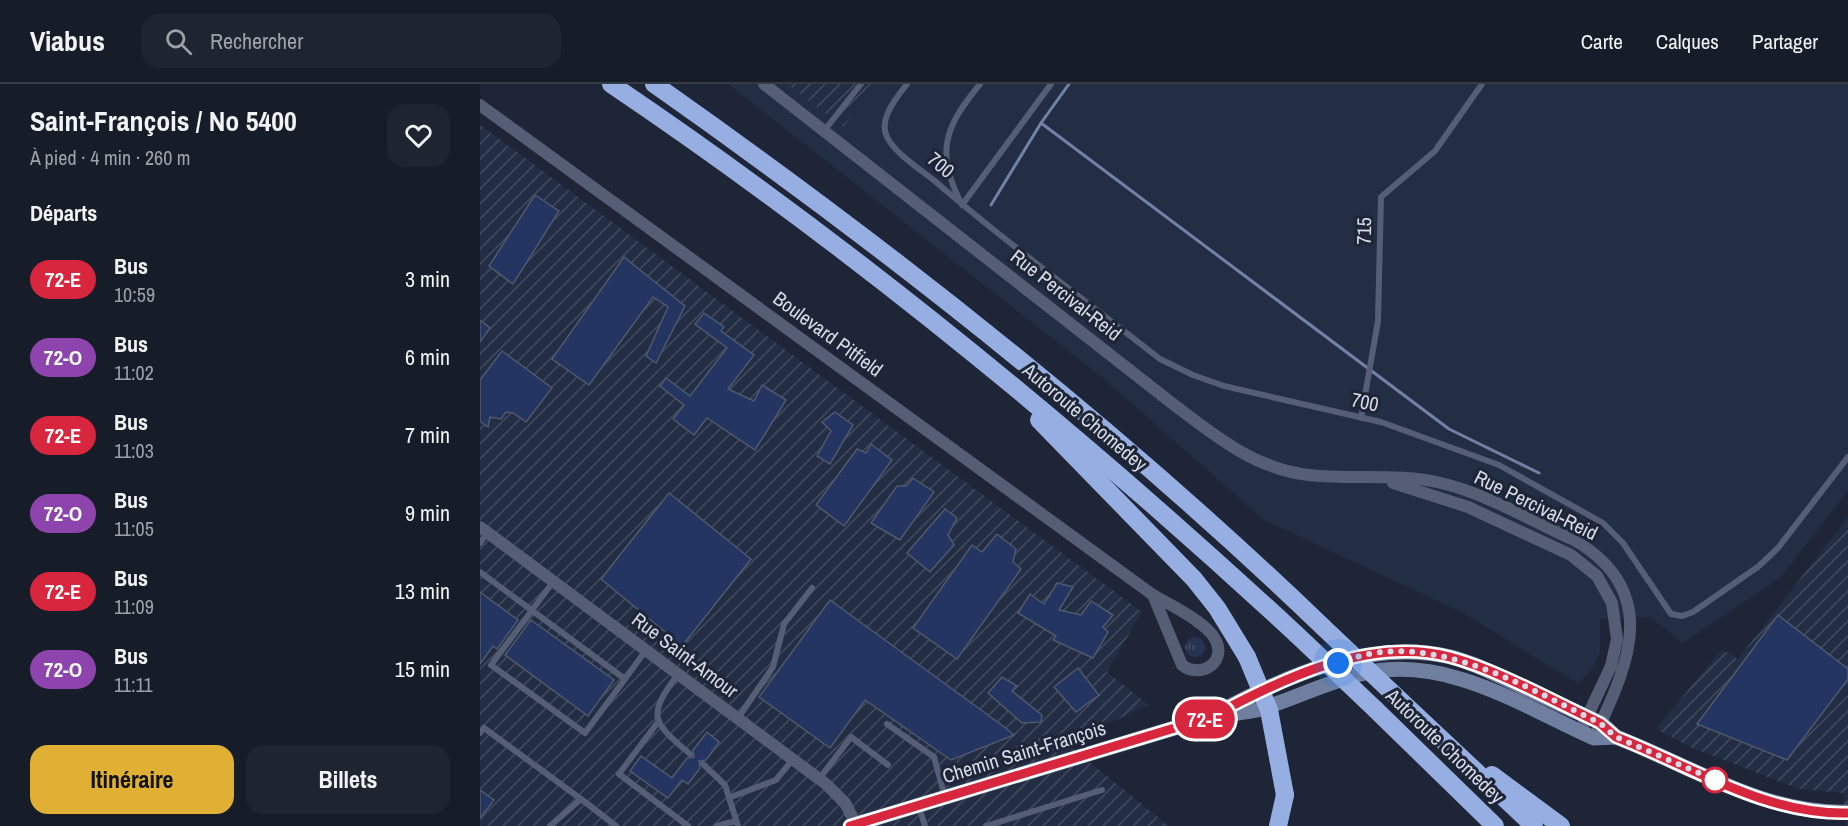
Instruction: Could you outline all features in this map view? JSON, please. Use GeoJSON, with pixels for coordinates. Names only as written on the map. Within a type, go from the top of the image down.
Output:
{"type":"FeatureCollection","features":[{"type":"Feature","properties":{"kind":"highway","name":"Autoroute Chomedey"},"geometry":{"type":"LineString","coordinates":[[611,84],[822,235],[983,361],[1148,500],[1296,634],[1495,826]]}},
{"type":"Feature","properties":{"kind":"highway","name":"Autoroute Chomedey"},"geometry":{"type":"LineString","coordinates":[[654,84],[791,181],[1012,354],[1216,527],[1534,826]]}},
{"type":"Feature","properties":{"kind":"highway"},"geometry":{"type":"LineString","coordinates":[[983,361],[1194,579],[1221,615],[1247,657],[1269,710],[1285,795],[1288,826]]}},
{"type":"Feature","properties":{"kind":"highway"},"geometry":{"type":"LineString","coordinates":[[1426,726],[1561,826]]}},
{"type":"Feature","properties":{"kind":"highway"},"geometry":{"type":"LineString","coordinates":[[1278,826],[1285,795]]}},
{"type":"Feature","properties":{"kind":"street","name":"Rue Percival-Reid"},"geometry":{"type":"LineString","coordinates":[[764,84],[1224,443],[1260,462],[1292,472],[1412,478],[1456,488],[1576,541],[1600,559],[1622,592],[1631,631],[1625,668],[1587,735]]}},
{"type":"Feature","properties":{"kind":"street","name":"Boulevard Pitfield"},"geometry":{"type":"LineString","coordinates":[[480,105],[1153,595],[1212,633],[1218,651],[1210,667],[1192,671],[1182,665],[1153,595]]}},
{"type":"Feature","properties":{"kind":"street","name":"Rue Saint-Amour"},"geometry":{"type":"LineString","coordinates":[[483,534],[553,581],[819,779],[845,803],[853,825]]}},
{"type":"Feature","properties":{"kind":"street","name":"Chemin Saint-François"},"geometry":{"type":"LineString","coordinates":[[1211,717],[1253,694],[1316,670],[1365,655],[1398,651],[1430,653],[1466,662],[1594,720],[1616,737],[1777,804],[1806,810],[1848,812]]}},
{"type":"Feature","properties":{"kind":"street","name":"Chemin Saint-François"},"geometry":{"type":"LineString","coordinates":[[853,825],[1211,717],[1258,710],[1365,673],[1404,669],[1437,672],[1470,682],[1587,735],[1616,737]]}},
{"type":"Feature","properties":{"kind":"lane"},"geometry":{"type":"LineString","coordinates":[[824,131],[859,84]]}},
{"type":"Feature","properties":{"kind":"lane","name":"700"},"geometry":{"type":"LineString","coordinates":[[907,84],[893,103],[885,123],[886,136],[897,150],[962,205],[1160,359],[1193,375],[1224,386],[1381,422],[1499,465],[1602,523],[1623,543],[1671,614],[1682,616],[1693,612],[1759,566],[1778,548],[1848,457]]}},
{"type":"Feature","properties":{"kind":"lane"},"geometry":{"type":"LineString","coordinates":[[962,205],[947,168],[947,139],[951,124],[980,84]]}},
{"type":"Feature","properties":{"kind":"lane"},"geometry":{"type":"LineString","coordinates":[[962,205],[1051,84]]}},
{"type":"Feature","properties":{"kind":"lane","name":"715"},"geometry":{"type":"LineString","coordinates":[[1361,418],[1378,321],[1381,197],[1435,151],[1482,84]]}},
{"type":"Feature","properties":{"kind":"lane"},"geometry":{"type":"LineString","coordinates":[[480,572],[625,679]]}},
{"type":"Feature","properties":{"kind":"lane"},"geometry":{"type":"LineString","coordinates":[[553,581],[492,665],[585,733],[646,650]]}},
{"type":"Feature","properties":{"kind":"lane"},"geometry":{"type":"LineString","coordinates":[[738,718],[773,667],[784,624],[812,588]]}},
{"type":"Feature","properties":{"kind":"lane"},"geometry":{"type":"LineString","coordinates":[[678,674],[657,704],[658,722],[663,730],[690,754]]}},
{"type":"Feature","properties":{"kind":"lane"},"geometry":{"type":"LineString","coordinates":[[658,722],[619,774],[688,826]]}},
{"type":"Feature","properties":{"kind":"lane"},"geometry":{"type":"LineString","coordinates":[[887,724],[934,758],[945,797]]}},
{"type":"Feature","properties":{"kind":"lane"},"geometry":{"type":"LineString","coordinates":[[480,733],[484,728],[616,826]]}},
{"type":"Feature","properties":{"kind":"lane"},"geometry":{"type":"LineString","coordinates":[[819,779],[851,737],[888,765]]}},
{"type":"Feature","properties":{"kind":"lane"},"geometry":{"type":"LineString","coordinates":[[731,797],[776,780],[793,759]]}},
{"type":"Feature","properties":{"kind":"lane"},"geometry":{"type":"LineString","coordinates":[[703,764],[719,777],[731,797],[737,824],[717,826]]}},
{"type":"Feature","properties":{"kind":"lane"},"geometry":{"type":"LineString","coordinates":[[986,826],[1102,790]]}},
{"type":"Feature","properties":{"kind":"lane"},"geometry":{"type":"LineString","coordinates":[[550,826],[580,799]]}},
{"type":"Feature","properties":{"kind":"lane"},"geometry":{"type":"LineString","coordinates":[[918,805],[925,826]]}},
{"type":"Feature","properties":{"kind":"shaded area"},"geometry":{"type":"Polygon","coordinates":[[[728,84],[1848,84],[1848,491],[1781,577],[1683,643],[1650,617],[1600,619],[1600,652],[1594,666],[1579,684],[1463,613],[1264,520],[1104,379],[728,84]]]}},
{"type":"Feature","properties":{"kind":"shaded area"},"geometry":{"type":"Polygon","coordinates":[[[787,84],[876,84],[843,127],[787,84]]]}},
{"type":"Feature","properties":{"kind":"shaded area"},"geometry":{"type":"Polygon","coordinates":[[[480,125],[1142,612],[1107,672],[1149,705],[1066,743],[1169,826],[480,826],[480,125]]]}},
{"type":"Feature","properties":{"kind":"shaded area"},"geometry":{"type":"Polygon","coordinates":[[[1848,517],[1848,826],[1846,826],[1843,793],[1799,789],[1690,747],[1656,729],[1722,649],[1738,659],[1848,517]]]}},
{"type":"Feature","properties":{"kind":"green space"},"geometry":{"type":"Polygon","coordinates":[[[1191,637],[1199,637],[1205,643],[1205,651],[1199,657],[1191,657],[1185,651],[1185,643],[1191,637]]]}},
{"type":"Feature","properties":{"kind":"building"},"geometry":{"type":"Polygon","coordinates":[[[535,195],[559,211],[513,284],[489,266],[535,195]]]}},
{"type":"Feature","properties":{"kind":"building"},"geometry":{"type":"Polygon","coordinates":[[[624,257],[685,306],[656,363],[646,356],[668,307],[653,297],[589,385],[552,359],[624,257]]]}},
{"type":"Feature","properties":{"kind":"building"},"geometry":{"type":"Polygon","coordinates":[[[704,313],[724,327],[721,331],[754,355],[728,389],[754,401],[762,385],[786,400],[755,450],[707,418],[694,435],[673,419],[684,405],[660,386],[666,378],[690,396],[727,348],[695,324],[704,313]]]}},
{"type":"Feature","properties":{"kind":"building"},"geometry":{"type":"Polygon","coordinates":[[[480,320],[490,328],[480,342],[480,320]]]}},
{"type":"Feature","properties":{"kind":"building"},"geometry":{"type":"Polygon","coordinates":[[[502,351],[552,388],[526,422],[513,413],[506,412],[501,419],[490,417],[488,427],[480,421],[480,380],[502,351]]]}},
{"type":"Feature","properties":{"kind":"building"},"geometry":{"type":"Polygon","coordinates":[[[835,412],[853,425],[830,464],[817,456],[831,431],[822,422],[835,412]]]}},
{"type":"Feature","properties":{"kind":"building"},"geometry":{"type":"Polygon","coordinates":[[[871,444],[892,460],[844,526],[816,505],[857,449],[866,453],[871,444]]]}},
{"type":"Feature","properties":{"kind":"building"},"geometry":{"type":"Polygon","coordinates":[[[913,478],[934,492],[900,540],[871,523],[897,486],[906,486],[913,478]]]}},
{"type":"Feature","properties":{"kind":"building"},"geometry":{"type":"Polygon","coordinates":[[[669,493],[751,559],[682,646],[601,579],[669,493]]]}},
{"type":"Feature","properties":{"kind":"building"},"geometry":{"type":"Polygon","coordinates":[[[945,509],[957,518],[948,535],[954,545],[930,572],[907,553],[945,509]]]}},
{"type":"Feature","properties":{"kind":"building"},"geometry":{"type":"Polygon","coordinates":[[[997,534],[1016,549],[1013,562],[1021,569],[957,659],[913,628],[972,545],[982,552],[997,534]]]}},
{"type":"Feature","properties":{"kind":"building"},"geometry":{"type":"Polygon","coordinates":[[[1057,583],[1073,587],[1059,610],[1081,615],[1091,601],[1113,615],[1103,627],[1108,632],[1093,658],[1053,640],[1056,636],[1018,613],[1030,594],[1044,604],[1057,583]]]}},
{"type":"Feature","properties":{"kind":"building"},"geometry":{"type":"Polygon","coordinates":[[[480,592],[518,620],[497,649],[493,646],[480,664],[480,592]]]}},
{"type":"Feature","properties":{"kind":"building"},"geometry":{"type":"Polygon","coordinates":[[[830,600],[1014,735],[951,760],[865,700],[830,748],[759,697],[830,600]]]}},
{"type":"Feature","properties":{"kind":"building"},"geometry":{"type":"Polygon","coordinates":[[[1778,615],[1848,669],[1848,679],[1787,760],[1697,724],[1778,615]]]}},
{"type":"Feature","properties":{"kind":"building"},"geometry":{"type":"Polygon","coordinates":[[[531,620],[614,680],[588,716],[505,655],[531,620]]]}},
{"type":"Feature","properties":{"kind":"building"},"geometry":{"type":"Polygon","coordinates":[[[1078,668],[1099,695],[1076,712],[1054,687],[1078,668]]]}},
{"type":"Feature","properties":{"kind":"building"},"geometry":{"type":"Polygon","coordinates":[[[1002,677],[1017,686],[1012,691],[1042,715],[1041,722],[1022,723],[988,693],[1002,677]]]}},
{"type":"Feature","properties":{"kind":"building"},"geometry":{"type":"Polygon","coordinates":[[[707,732],[719,742],[706,760],[699,761],[700,768],[688,784],[682,780],[668,798],[630,771],[641,756],[672,778],[687,758],[694,757],[693,750],[707,732]]]}},
{"type":"Feature","properties":{"kind":"building"},"geometry":{"type":"Polygon","coordinates":[[[480,790],[494,800],[480,818],[480,790]]]}},
{"type":"Feature","properties":{"kind":"waterway"},"geometry":{"type":"LineString","coordinates":[[991,205],[1041,123],[1069,84]]}},
{"type":"Feature","properties":{"kind":"waterway"},"geometry":{"type":"LineString","coordinates":[[1041,123],[1449,429],[1539,473]]}},
{"type":"Feature","properties":{"kind":"bus line","name":"72-E"},"geometry":{"type":"LineString","coordinates":[[850,826],[1211,717],[1253,694],[1338,663],[1365,655],[1398,651],[1430,653],[1466,662],[1600,723],[1616,737],[1759,798],[1792,808],[1848,813]]}},
{"type":"Feature","properties":{"kind":"route"},"geometry":{"type":"LineString","coordinates":[[1338,663],[1365,655],[1398,651],[1430,653],[1466,662],[1600,723],[1616,737],[1724,784],[1715,780]]}}]}
